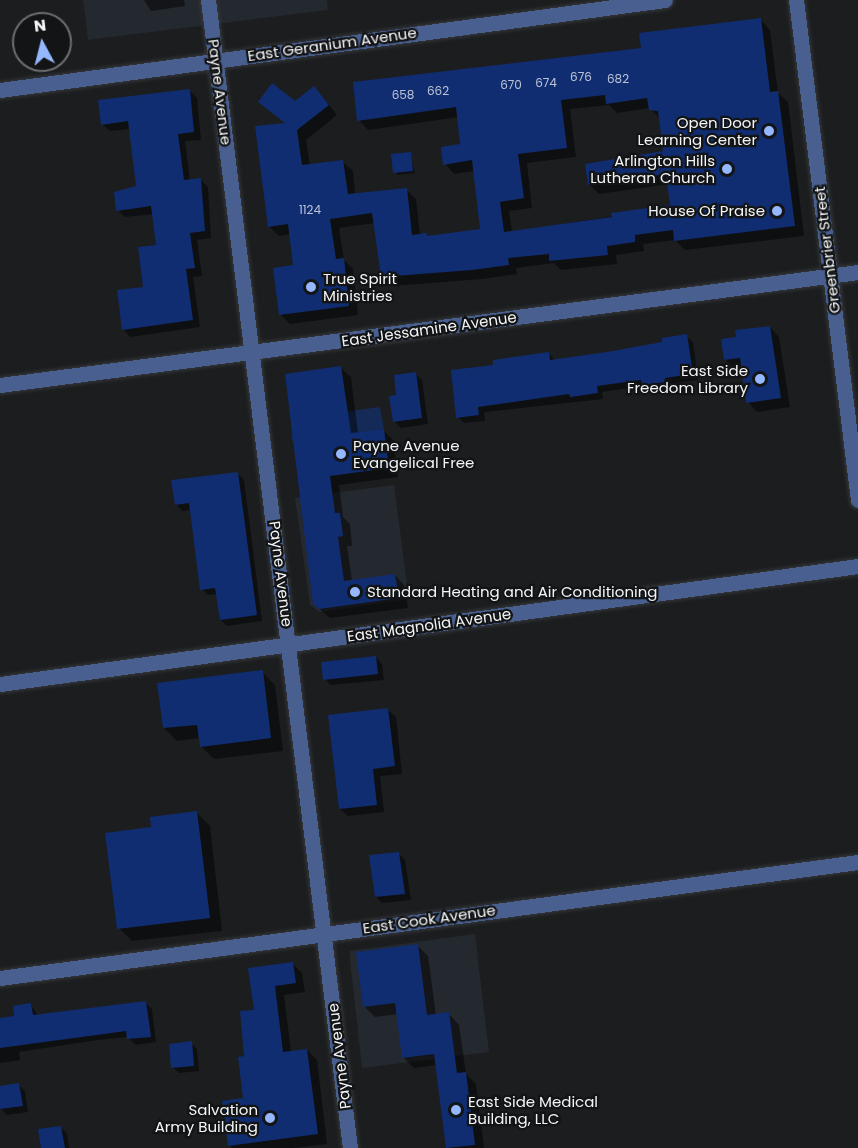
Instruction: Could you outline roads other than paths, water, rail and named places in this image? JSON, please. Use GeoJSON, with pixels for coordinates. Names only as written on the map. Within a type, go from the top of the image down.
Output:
{"type":"FeatureCollection","features":[{"type":"Feature","properties":{"kind":"street","name":"Payne Avenue"},"geometry":{"type":"LineString","coordinates":[[208,0],[290,644],[350,1148]]}},
{"type":"Feature","properties":{"kind":"street","name":"East Geranium Avenue"},"geometry":{"type":"LineString","coordinates":[[0,90],[665,0]]}},
{"type":"Feature","properties":{"kind":"street","name":"Greenbrier Street"},"geometry":{"type":"LineString","coordinates":[[796,0],[858,500]]}},
{"type":"Feature","properties":{"kind":"street","name":"East Jessamine Avenue"},"geometry":{"type":"LineString","coordinates":[[0,385],[858,272]]}},
{"type":"Feature","properties":{"kind":"street","name":"East Magnolia Avenue"},"geometry":{"type":"LineString","coordinates":[[0,684],[858,567]]}},
{"type":"Feature","properties":{"kind":"street","name":"East Cook Avenue"},"geometry":{"type":"LineString","coordinates":[[0,978],[858,862]]}},
{"type":"Feature","properties":{"kind":"place","name":"Open Door Learning Center"},"geometry":{"type":"Point","coordinates":[769,131]}},
{"type":"Feature","properties":{"kind":"place","name":"Arlington Hills Lutheran Church"},"geometry":{"type":"Point","coordinates":[727,169]}},
{"type":"Feature","properties":{"kind":"place","name":"House Of Praise"},"geometry":{"type":"Point","coordinates":[777,211]}},
{"type":"Feature","properties":{"kind":"place","name":"True Spirit Ministries"},"geometry":{"type":"Point","coordinates":[311,287]}},
{"type":"Feature","properties":{"kind":"place","name":"East Side Freedom Library"},"geometry":{"type":"Point","coordinates":[760,379]}},
{"type":"Feature","properties":{"kind":"place","name":"Payne Avenue Evangelical Free"},"geometry":{"type":"Point","coordinates":[341,454]}},
{"type":"Feature","properties":{"kind":"place","name":"Standard Heating and Air Conditioning"},"geometry":{"type":"Point","coordinates":[355,592]}},
{"type":"Feature","properties":{"kind":"place","name":"East Side Medical Building, LLC"},"geometry":{"type":"Point","coordinates":[456,1110]}},
{"type":"Feature","properties":{"kind":"place","name":"Salvation Army Building"},"geometry":{"type":"Point","coordinates":[270,1118]}}]}
